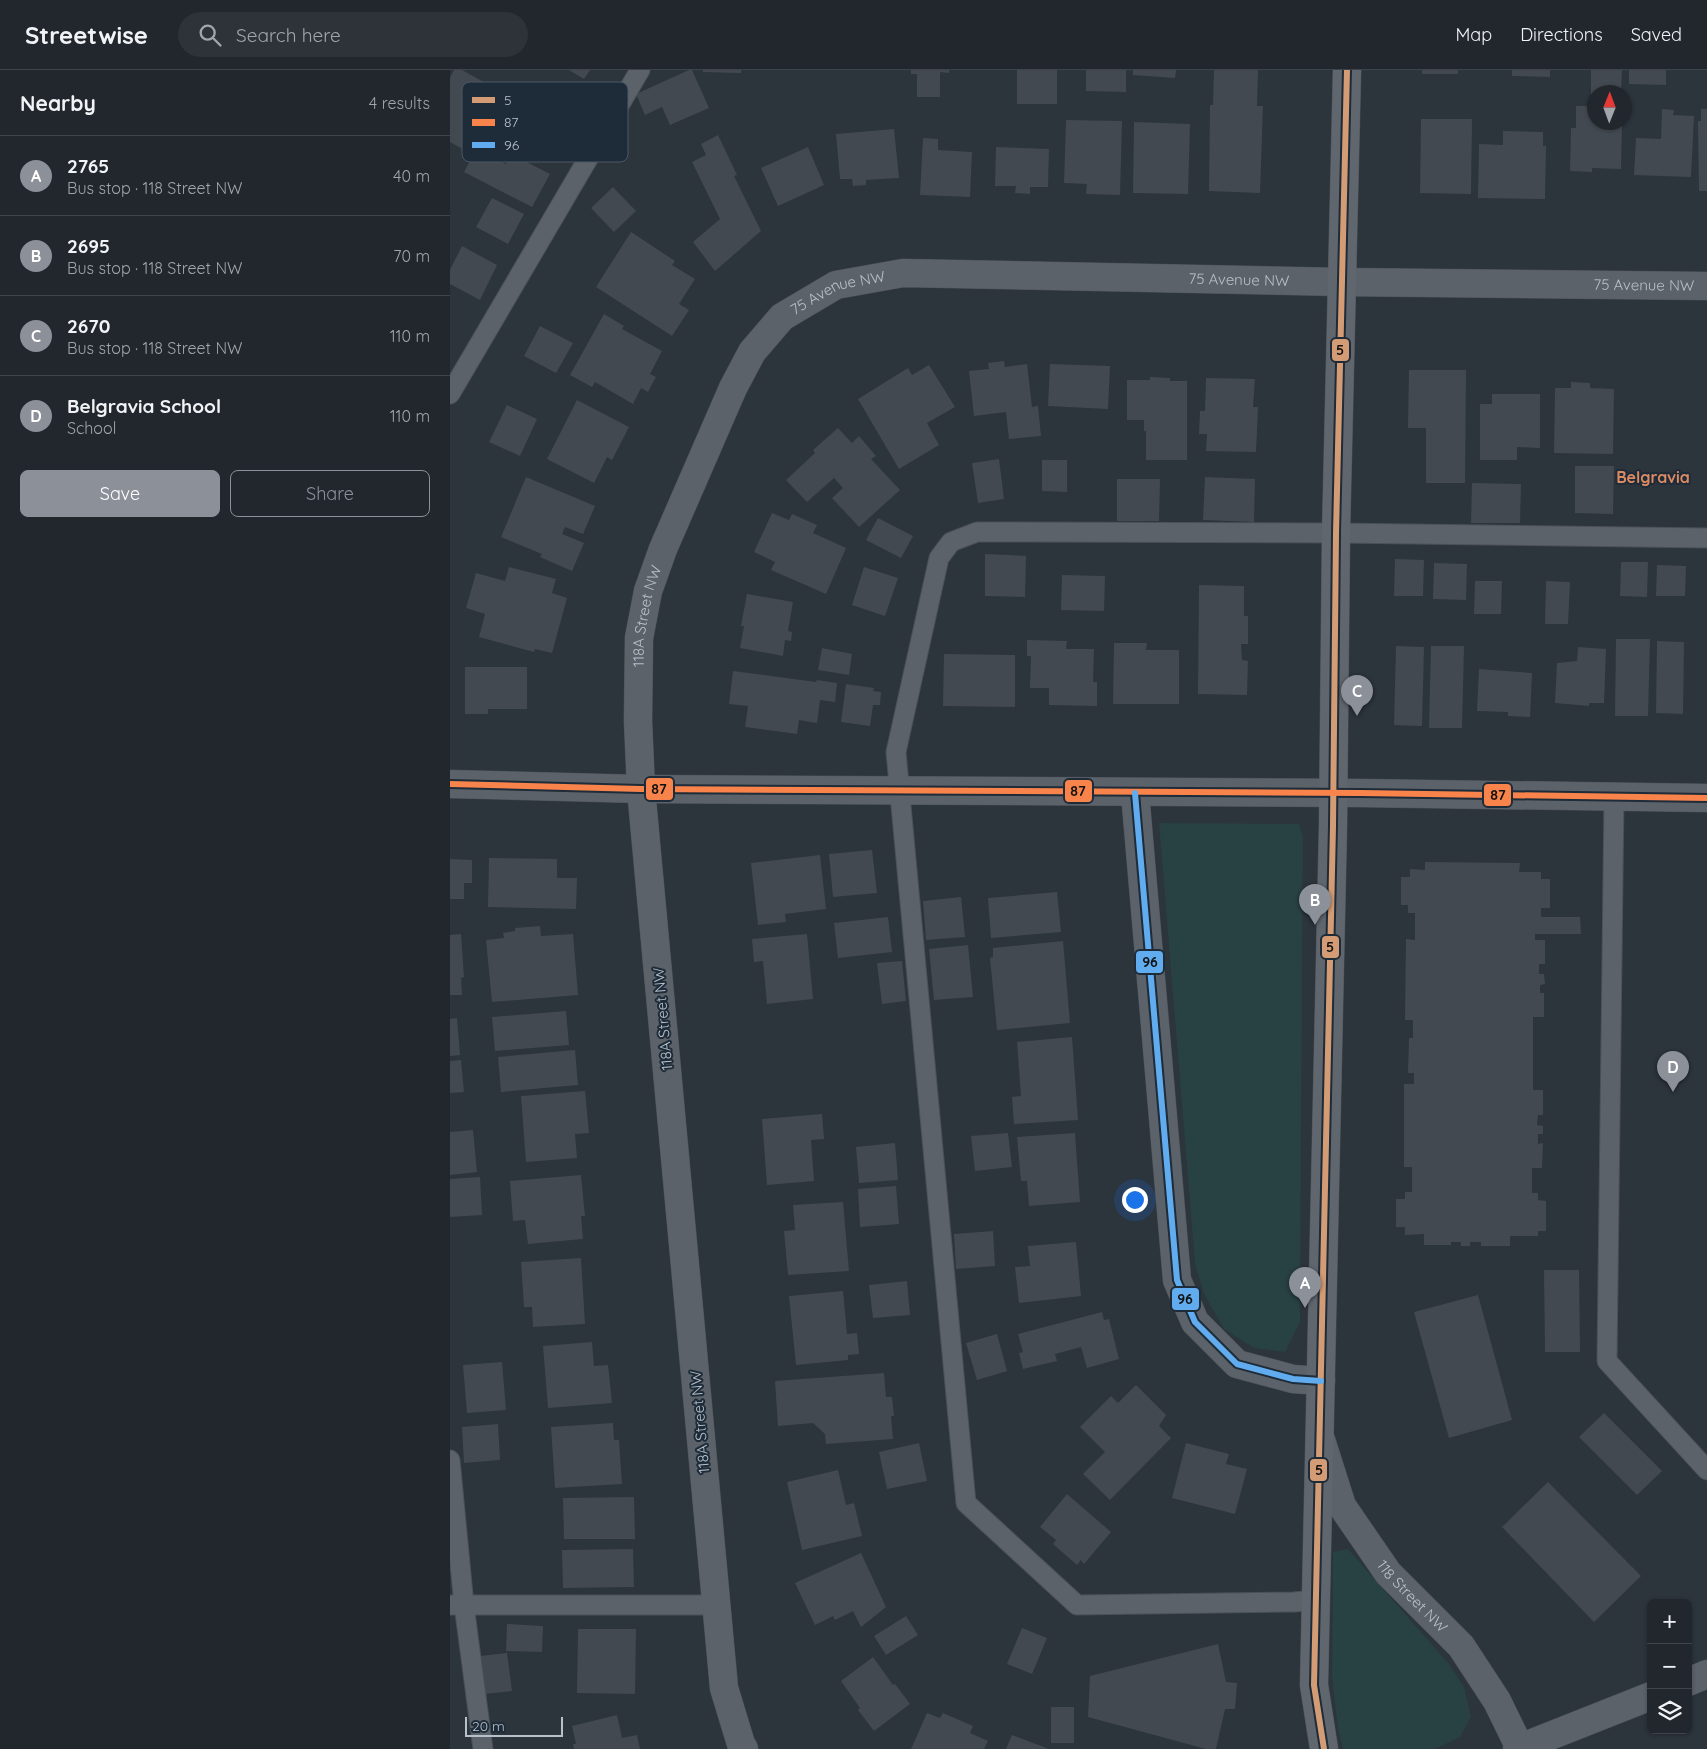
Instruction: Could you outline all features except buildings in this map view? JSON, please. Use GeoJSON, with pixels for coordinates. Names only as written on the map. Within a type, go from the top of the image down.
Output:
{"type":"FeatureCollection","features":[{"type":"Feature","properties":{"kind":"street","name":"118 Street NW"},"geometry":{"type":"LineString","coordinates":[[1324,1749],[1314,1685],[1334,793],[1336,533],[1347,70]]}},
{"type":"Feature","properties":{"kind":"street","name":"75 Avenue NW"},"geometry":{"type":"LineString","coordinates":[[782,317],[836,285],[903,273],[1341,282],[1707,286]]}},
{"type":"Feature","properties":{"kind":"street","name":"118A Street NW"},"geometry":{"type":"LineString","coordinates":[[744,1749],[724,1688],[642,788],[638,720],[639,638],[648,591],[733,388],[752,352],[782,317]]}},
{"type":"Feature","properties":{"kind":"street"},"geometry":{"type":"LineString","coordinates":[[450,784],[642,788],[1707,798]]}},
{"type":"Feature","properties":{"kind":"street"},"geometry":{"type":"LineString","coordinates":[[1135,793],[1177,1280],[1195,1322],[1237,1364],[1293,1379],[1321,1381]]}},
{"type":"Feature","properties":{"kind":"street","name":"118 Street NW"},"geometry":{"type":"LineString","coordinates":[[1320,1436],[1342,1506],[1388,1573],[1461,1646],[1497,1702],[1518,1748]]}},
{"type":"Feature","properties":{"kind":"street"},"geometry":{"type":"LineString","coordinates":[[1692,1680],[1707,1674]]}},
{"type":"Feature","properties":{"kind":"street"},"geometry":{"type":"LineString","coordinates":[[1518,1748],[1647,1698]]}},
{"type":"Feature","properties":{"kind":"lane"},"geometry":{"type":"LineString","coordinates":[[628,90],[640,70]]}},
{"type":"Feature","properties":{"kind":"lane"},"geometry":{"type":"LineString","coordinates":[[450,394],[586,162]]}},
{"type":"Feature","properties":{"kind":"lane"},"geometry":{"type":"LineString","coordinates":[[1316,1600],[1294,1602],[1077,1605],[966,1503],[896,752],[939,558],[951,542],[977,532],[1336,533],[1707,538]]}},
{"type":"Feature","properties":{"kind":"lane"},"geometry":{"type":"LineString","coordinates":[[1614,797],[1607,1362],[1707,1470]]}},
{"type":"Feature","properties":{"kind":"lane"},"geometry":{"type":"LineString","coordinates":[[450,1460],[457,1605],[482,1749]]}},
{"type":"Feature","properties":{"kind":"lane"},"geometry":{"type":"LineString","coordinates":[[457,1605],[717,1605]]}},
{"type":"Feature","properties":{"kind":"green space"},"geometry":{"type":"Polygon","coordinates":[[[1159,823],[1299,824],[1303,836],[1300,1322],[1285,1352],[1254,1348],[1224,1329],[1204,1294],[1195,1264],[1159,823]]]}},
{"type":"Feature","properties":{"kind":"green space"},"geometry":{"type":"Polygon","coordinates":[[[1348,1549],[1449,1664],[1464,1687],[1471,1717],[1460,1737],[1435,1749],[1343,1749],[1338,1729],[1332,1677],[1333,1552],[1348,1549]]]}},
{"type":"Feature","properties":{"kind":"transit line","name":"5"},"geometry":{"type":"LineString","coordinates":[[1324,1749],[1314,1685],[1333,826],[1336,533],[1347,70]]}},
{"type":"Feature","properties":{"kind":"transit line","name":"87"},"geometry":{"type":"LineString","coordinates":[[450,784],[641,789],[1360,793],[1707,798]]}},
{"type":"Feature","properties":{"kind":"transit line","name":"96"},"geometry":{"type":"LineString","coordinates":[[1135,793],[1177,1280],[1195,1322],[1237,1364],[1293,1379],[1321,1381]]}},
{"type":"Feature","properties":{"kind":"place","name":"2670"},"geometry":{"type":"Point","coordinates":[1357,716]}},
{"type":"Feature","properties":{"kind":"place","name":"2695"},"geometry":{"type":"Point","coordinates":[1315,925]}},
{"type":"Feature","properties":{"kind":"place","name":"Belgravia School"},"geometry":{"type":"Point","coordinates":[1673,1092]}},
{"type":"Feature","properties":{"kind":"place","name":"2765"},"geometry":{"type":"Point","coordinates":[1305,1308]}},
{"type":"Feature","properties":{"kind":"district","name":"Belgravia"},"geometry":{"type":"Point","coordinates":[1653,477]}}]}
